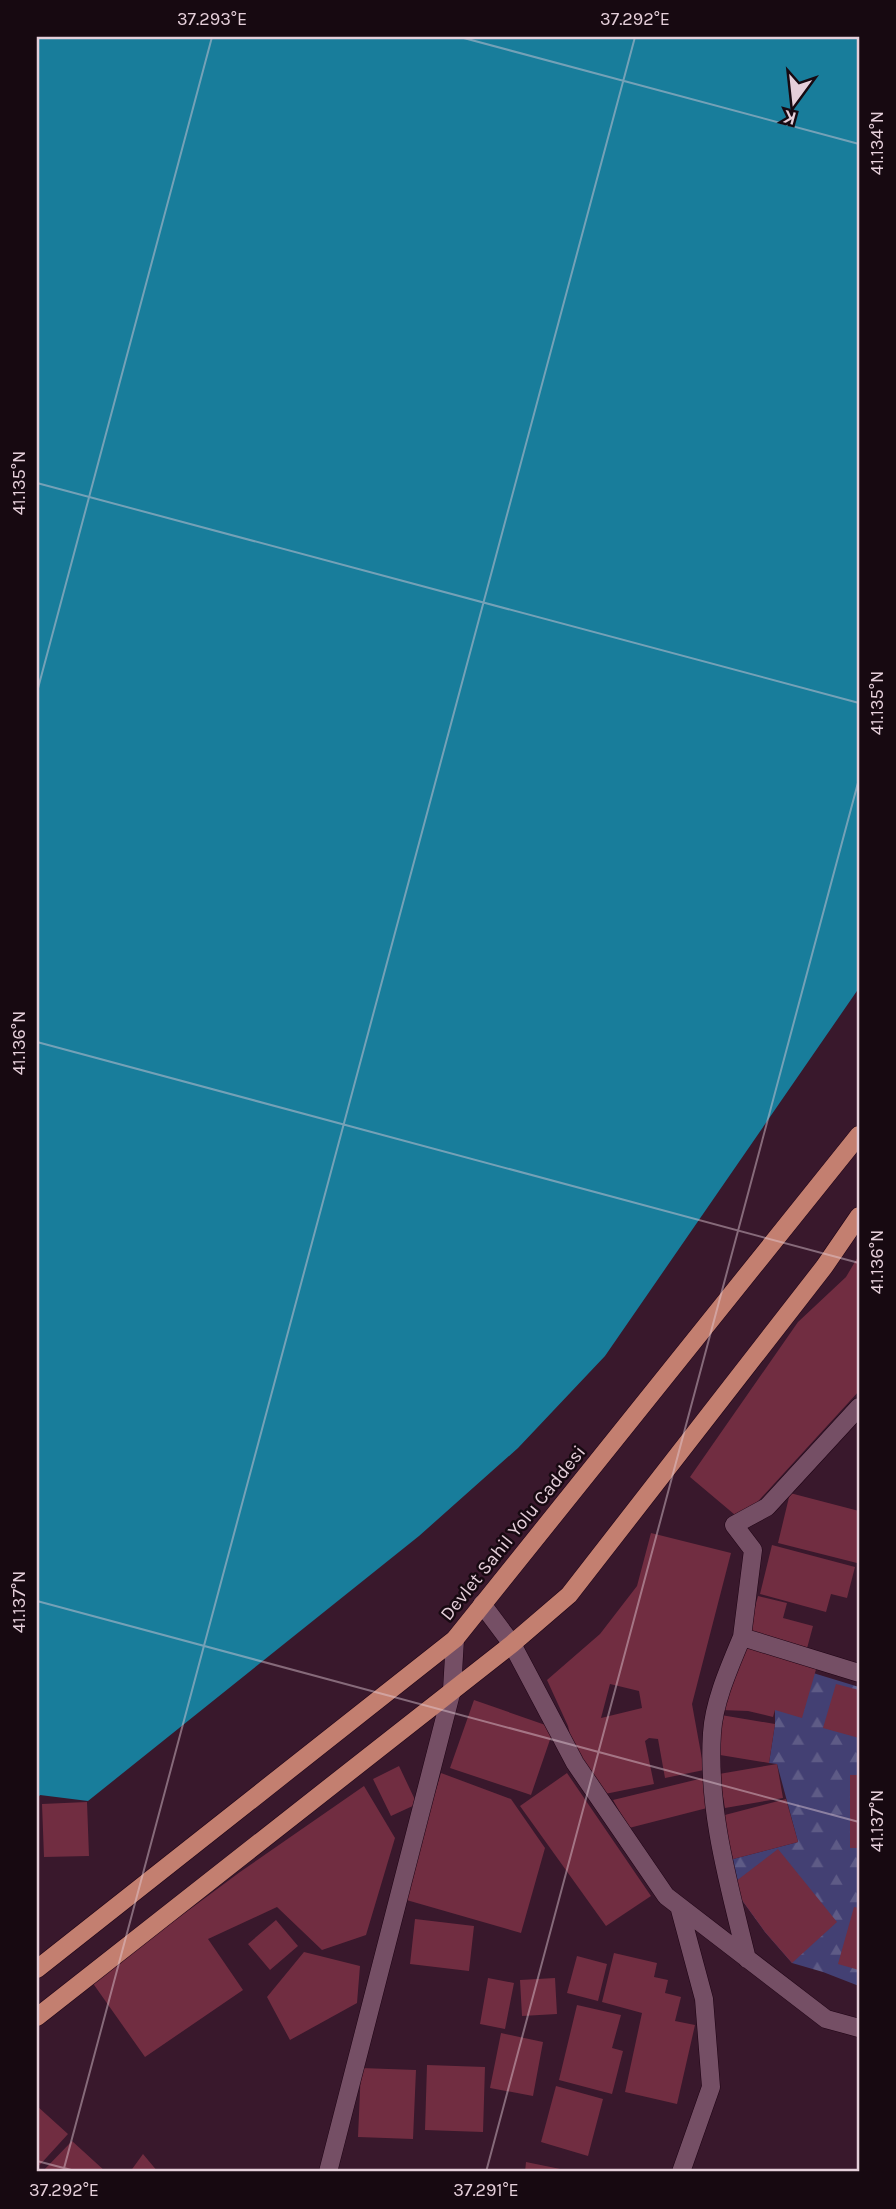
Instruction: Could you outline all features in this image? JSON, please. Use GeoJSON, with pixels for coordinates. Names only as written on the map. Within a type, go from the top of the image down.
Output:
{"type":"FeatureCollection","features":[{"type":"Feature","properties":{"kind":"main road","name":"Devlet Sahil Yolu Caddesi"},"geometry":{"type":"LineString","coordinates":[[37,1969],[455,1639],[859,1135]]}},
{"type":"Feature","properties":{"kind":"main road"},"geometry":{"type":"LineString","coordinates":[[37,2017],[512,1644],[569,1595],[824,1267],[859,1216]]}},
{"type":"Feature","properties":{"kind":"street"},"geometry":{"type":"LineString","coordinates":[[747,1959],[726,1873],[713,1797],[712,1731],[724,1681],[742,1637],[753,1550],[734,1525],[767,1507],[859,1407]]}},
{"type":"Feature","properties":{"kind":"street"},"geometry":{"type":"LineString","coordinates":[[482,1604],[512,1644],[575,1763],[666,1896],[827,2019],[859,2028]]}},
{"type":"Feature","properties":{"kind":"street"},"geometry":{"type":"LineString","coordinates":[[742,1637],[859,1673]]}},
{"type":"Feature","properties":{"kind":"street"},"geometry":{"type":"LineString","coordinates":[[328,2172],[452,1690],[455,1639]]}},
{"type":"Feature","properties":{"kind":"street"},"geometry":{"type":"LineString","coordinates":[[679,1906],[704,1999],[711,2087],[681,2172]]}},
{"type":"Feature","properties":{"kind":"green space"},"geometry":{"type":"Polygon","coordinates":[[[787,1665],[859,1687],[859,1986],[792,1963],[765,1932],[731,1885],[733,1859],[798,1842],[777,1764],[769,1763],[775,1710],[787,1665]]]}},
{"type":"Feature","properties":{"kind":"water"},"geometry":{"type":"Polygon","coordinates":[[[37,37],[859,37],[859,988],[605,1356],[518,1448],[419,1536],[88,1801],[40,1795],[37,1799],[37,37]]]}},
{"type":"Feature","properties":{"kind":"building"},"geometry":{"type":"Polygon","coordinates":[[[859,1255],[859,1391],[741,1520],[690,1477],[798,1322],[846,1277],[859,1255]]]}},
{"type":"Feature","properties":{"kind":"building"},"geometry":{"type":"Polygon","coordinates":[[[790,1493],[859,1511],[857,1563],[778,1543],[790,1493]]]}},
{"type":"Feature","properties":{"kind":"building"},"geometry":{"type":"Polygon","coordinates":[[[651,1533],[731,1553],[692,1704],[704,1770],[665,1778],[658,1739],[649,1738],[645,1741],[654,1784],[600,1795],[575,1756],[568,1726],[547,1680],[600,1634],[637,1586],[651,1533]],[[610,1684],[601,1718],[642,1708],[639,1691],[610,1684]]]}},
{"type":"Feature","properties":{"kind":"building"},"geometry":{"type":"Polygon","coordinates":[[[772,1545],[855,1567],[847,1598],[831,1594],[826,1612],[760,1594],[772,1545]]]}},
{"type":"Feature","properties":{"kind":"building"},"geometry":{"type":"Polygon","coordinates":[[[758,1596],[787,1603],[783,1618],[813,1626],[806,1652],[747,1636],[758,1596]]]}},
{"type":"Feature","properties":{"kind":"building"},"geometry":{"type":"Polygon","coordinates":[[[742,1644],[817,1666],[802,1718],[775,1710],[773,1717],[748,1711],[721,1710],[742,1644]]]}},
{"type":"Feature","properties":{"kind":"building"},"geometry":{"type":"Polygon","coordinates":[[[836,1684],[859,1690],[859,1738],[823,1728],[836,1684]]]}},
{"type":"Feature","properties":{"kind":"building"},"geometry":{"type":"Polygon","coordinates":[[[474,1700],[554,1728],[531,1795],[450,1768],[474,1700]]]}},
{"type":"Feature","properties":{"kind":"building"},"geometry":{"type":"Polygon","coordinates":[[[721,1715],[775,1724],[769,1763],[714,1754],[721,1715]]]}},
{"type":"Feature","properties":{"kind":"building"},"geometry":{"type":"Polygon","coordinates":[[[777,1764],[783,1798],[725,1808],[719,1774],[777,1764]]]}},
{"type":"Feature","properties":{"kind":"building"},"geometry":{"type":"Polygon","coordinates":[[[399,1766],[417,1804],[391,1816],[373,1779],[399,1766]]]}},
{"type":"Feature","properties":{"kind":"building"},"geometry":{"type":"Polygon","coordinates":[[[441,1773],[511,1799],[545,1848],[521,1933],[403,1899],[441,1773]]]}},
{"type":"Feature","properties":{"kind":"building"},"geometry":{"type":"Polygon","coordinates":[[[567,1773],[651,1896],[606,1926],[520,1806],[567,1773]]]}},
{"type":"Feature","properties":{"kind":"building"},"geometry":{"type":"Polygon","coordinates":[[[850,1775],[859,1775],[859,1848],[850,1848],[850,1775]]]}},
{"type":"Feature","properties":{"kind":"building"},"geometry":{"type":"Polygon","coordinates":[[[703,1778],[711,1807],[629,1828],[613,1800],[703,1778]]]}},
{"type":"Feature","properties":{"kind":"building"},"geometry":{"type":"Polygon","coordinates":[[[364,1786],[395,1838],[366,1935],[322,1950],[277,1907],[208,1939],[243,1990],[145,2057],[92,1982],[240,1872],[364,1786]]]}},
{"type":"Feature","properties":{"kind":"building"},"geometry":{"type":"Polygon","coordinates":[[[786,1799],[798,1842],[733,1859],[721,1816],[786,1799]]]}},
{"type":"Feature","properties":{"kind":"building"},"geometry":{"type":"Polygon","coordinates":[[[87,1802],[89,1856],[44,1857],[42,1804],[87,1802]]]}},
{"type":"Feature","properties":{"kind":"building"},"geometry":{"type":"Polygon","coordinates":[[[778,1849],[837,1922],[792,1963],[765,1932],[731,1885],[778,1849]]]}},
{"type":"Feature","properties":{"kind":"building"},"geometry":{"type":"Polygon","coordinates":[[[854,1907],[859,1908],[859,1970],[838,1964],[854,1907]]]}},
{"type":"Feature","properties":{"kind":"building"},"geometry":{"type":"Polygon","coordinates":[[[415,1919],[474,1926],[469,1971],[410,1964],[415,1919]]]}},
{"type":"Feature","properties":{"kind":"building"},"geometry":{"type":"Polygon","coordinates":[[[276,1920],[298,1946],[270,1970],[248,1944],[276,1920]]]}},
{"type":"Feature","properties":{"kind":"building"},"geometry":{"type":"Polygon","coordinates":[[[304,1952],[360,1966],[357,2003],[290,2040],[267,1997],[304,1952]]]}},
{"type":"Feature","properties":{"kind":"building"},"geometry":{"type":"Polygon","coordinates":[[[614,1953],[657,1963],[654,1977],[668,1980],[665,1993],[681,1997],[675,2021],[695,2025],[677,2104],[625,2092],[642,2013],[602,2002],[614,1953]]]}},
{"type":"Feature","properties":{"kind":"building"},"geometry":{"type":"Polygon","coordinates":[[[577,1956],[607,1964],[598,2001],[567,1993],[577,1956]]]}},
{"type":"Feature","properties":{"kind":"building"},"geometry":{"type":"Polygon","coordinates":[[[488,1978],[514,1983],[505,2029],[480,2024],[488,1978]]]}},
{"type":"Feature","properties":{"kind":"building"},"geometry":{"type":"Polygon","coordinates":[[[555,1978],[557,2014],[522,2016],[520,1980],[555,1978]]]}},
{"type":"Feature","properties":{"kind":"building"},"geometry":{"type":"Polygon","coordinates":[[[577,2005],[621,2015],[612,2048],[623,2051],[612,2094],[559,2080],[577,2005]]]}},
{"type":"Feature","properties":{"kind":"building"},"geometry":{"type":"Polygon","coordinates":[[[501,2033],[543,2042],[533,2096],[490,2088],[501,2033]]]}},
{"type":"Feature","properties":{"kind":"building"},"geometry":{"type":"Polygon","coordinates":[[[427,2065],[485,2067],[483,2132],[425,2130],[427,2065]]]}},
{"type":"Feature","properties":{"kind":"building"},"geometry":{"type":"Polygon","coordinates":[[[361,2068],[416,2070],[413,2139],[358,2137],[361,2068]]]}},
{"type":"Feature","properties":{"kind":"building"},"geometry":{"type":"Polygon","coordinates":[[[556,2086],[603,2099],[588,2156],[541,2142],[556,2086]]]}},
{"type":"Feature","properties":{"kind":"building"},"geometry":{"type":"Polygon","coordinates":[[[37,2106],[68,2134],[37,2168],[37,2106]]]}},
{"type":"Feature","properties":{"kind":"building"},"geometry":{"type":"Polygon","coordinates":[[[72,2141],[106,2172],[42,2172],[72,2141]]]}},
{"type":"Feature","properties":{"kind":"building"},"geometry":{"type":"Polygon","coordinates":[[[143,2154],[158,2172],[130,2172],[143,2154]]]}},
{"type":"Feature","properties":{"kind":"building"},"geometry":{"type":"Polygon","coordinates":[[[526,2162],[570,2171],[570,2172],[525,2172],[526,2162]]]}}]}
